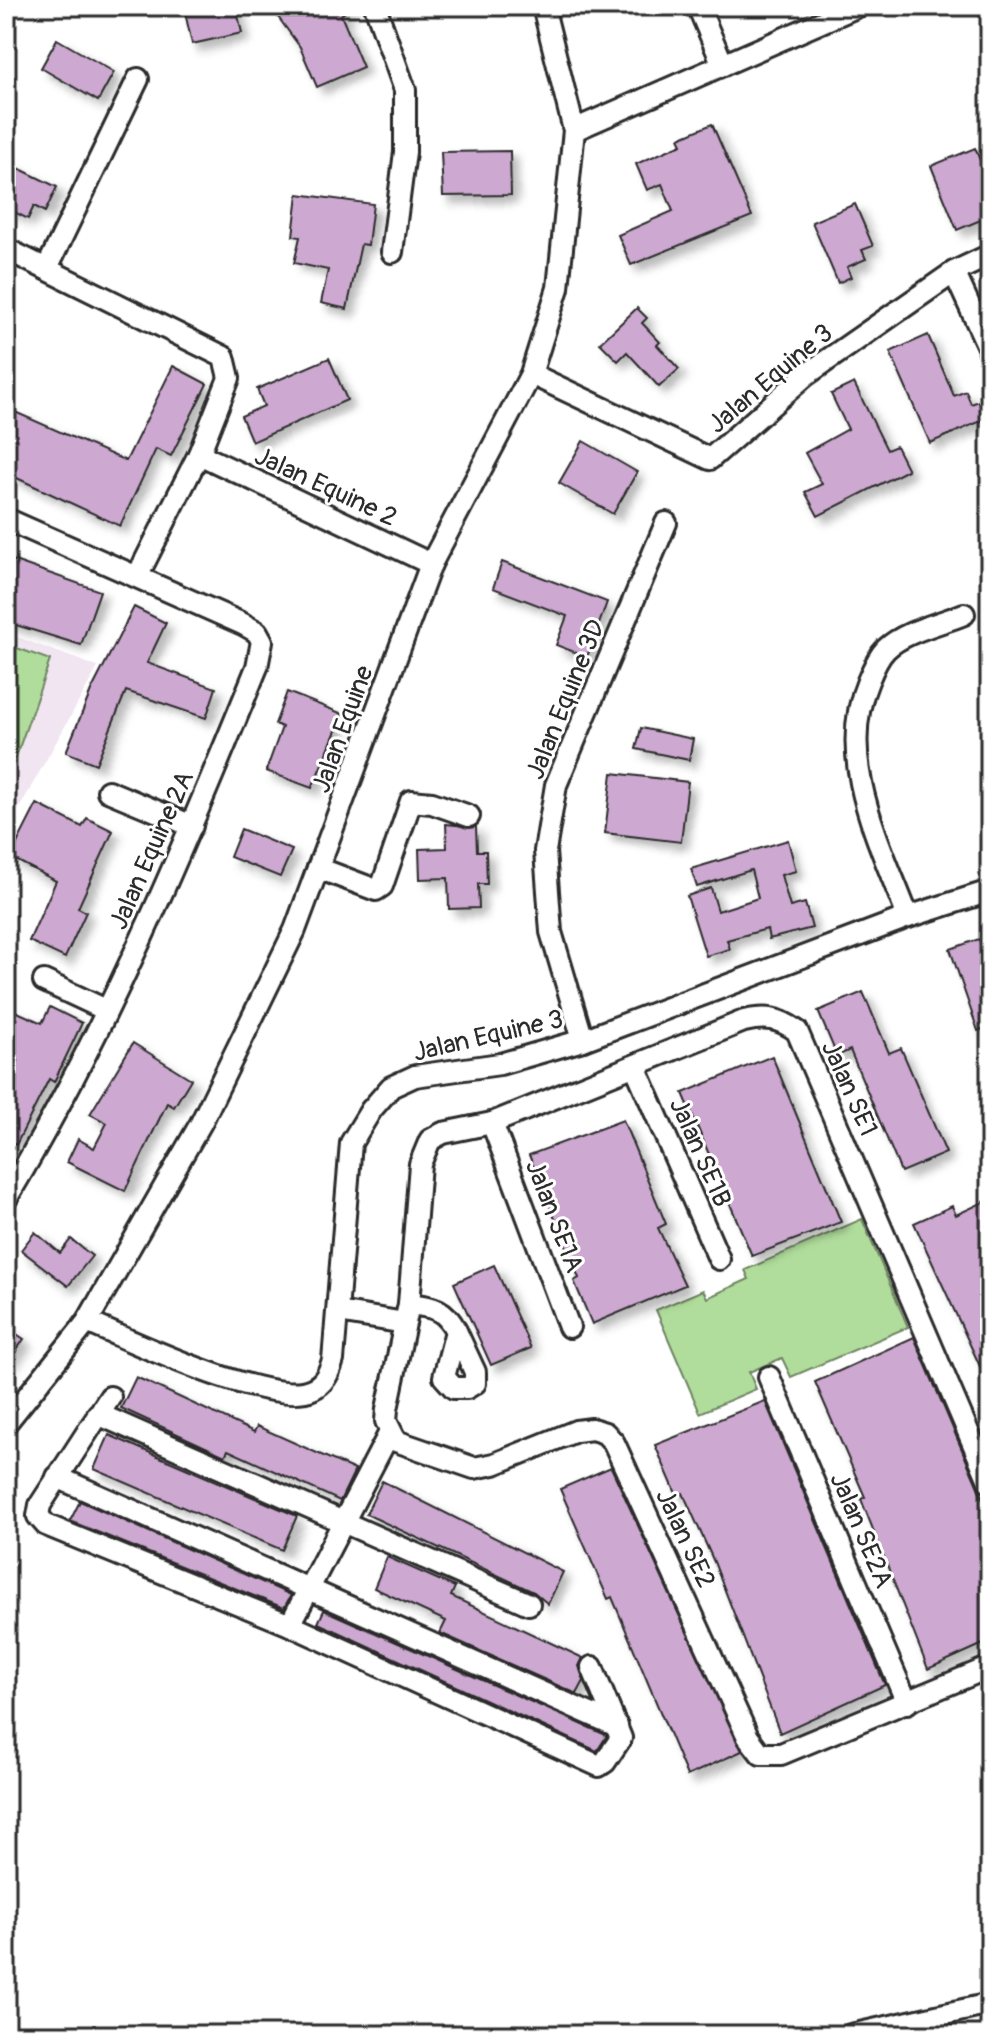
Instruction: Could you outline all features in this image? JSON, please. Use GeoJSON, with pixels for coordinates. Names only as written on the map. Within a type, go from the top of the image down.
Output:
{"type":"FeatureCollection","features":[{"type":"Feature","properties":{"kind":"street"},"geometry":{"type":"LineString","coordinates":[[375,6],[405,90],[405,152],[392,252]]}},
{"type":"Feature","properties":{"kind":"street","name":"Jalan Equine"},"geometry":{"type":"LineString","coordinates":[[6,1423],[87,1322],[201,1123],[295,930],[431,564],[531,374],[558,288],[574,130],[543,6]]}},
{"type":"Feature","properties":{"kind":"street"},"geometry":{"type":"LineString","coordinates":[[698,6],[723,65]]}},
{"type":"Feature","properties":{"kind":"street"},"geometry":{"type":"LineString","coordinates":[[574,130],[858,6]]}},
{"type":"Feature","properties":{"kind":"street"},"geometry":{"type":"LineString","coordinates":[[47,268],[138,79]]}},
{"type":"Feature","properties":{"kind":"street"},"geometry":{"type":"LineString","coordinates":[[6,249],[224,357],[229,378],[199,454],[138,575],[6,519]]}},
{"type":"Feature","properties":{"kind":"street","name":"Jalan Equine 3"},"geometry":{"type":"LineString","coordinates":[[531,374],[710,459],[806,375],[954,272],[990,255]]}},
{"type":"Feature","properties":{"kind":"street"},"geometry":{"type":"LineString","coordinates":[[954,272],[990,351]]}},
{"type":"Feature","properties":{"kind":"street","name":"Jalan Equine 2"},"geometry":{"type":"LineString","coordinates":[[199,454],[431,564]]}},
{"type":"Feature","properties":{"kind":"street","name":"Jalan Equine 3D"},"geometry":{"type":"LineString","coordinates":[[583,1040],[551,932],[545,851],[556,785],[666,523]]}},
{"type":"Feature","properties":{"kind":"street","name":"Jalan Equine 2A"},"geometry":{"type":"LineString","coordinates":[[6,1199],[12,1176],[106,1010],[167,887],[257,667],[262,641],[257,632],[138,575]]}},
{"type":"Feature","properties":{"kind":"street"},"geometry":{"type":"LineString","coordinates":[[908,917],[874,828],[856,760],[855,724],[861,699],[883,652],[895,642],[964,614]]}},
{"type":"Feature","properties":{"kind":"street"},"geometry":{"type":"LineString","coordinates":[[108,791],[192,826]]}},
{"type":"Feature","properties":{"kind":"street"},"geometry":{"type":"LineString","coordinates":[[318,868],[376,890],[382,886],[411,801],[432,803],[469,816]]}},
{"type":"Feature","properties":{"kind":"street","name":"Jalan Equine 3"},"geometry":{"type":"LineString","coordinates":[[87,1322],[218,1375],[298,1393],[324,1381],[329,1371],[338,1312],[351,1143],[371,1110],[391,1087],[415,1076],[500,1064],[583,1040],[908,917],[990,891]]}},
{"type":"Feature","properties":{"kind":"street"},"geometry":{"type":"LineString","coordinates":[[44,981],[106,1010]]}},
{"type":"Feature","properties":{"kind":"street","name":"Jalan SE1"},"geometry":{"type":"LineString","coordinates":[[407,1314],[415,1198],[424,1150],[430,1140],[443,1133],[485,1124],[762,1017],[782,1020],[797,1031],[990,1483]]}},
{"type":"Feature","properties":{"kind":"street","name":"Jalan SE1B"},"geometry":{"type":"LineString","coordinates":[[635,1066],[719,1259]]}},
{"type":"Feature","properties":{"kind":"street","name":"Jalan SE1A"},"geometry":{"type":"LineString","coordinates":[[485,1124],[569,1327]]}},
{"type":"Feature","properties":{"kind":"street"},"geometry":{"type":"LineString","coordinates":[[338,1312],[407,1314],[440,1308],[450,1317],[456,1331]]}},
{"type":"Feature","properties":{"kind":"street"},"geometry":{"type":"LineString","coordinates":[[290,1625],[390,1432],[387,1409],[407,1314]]}},
{"type":"Feature","properties":{"kind":"street","name":"Jalan SE2A"},"geometry":{"type":"LineString","coordinates":[[769,1377],[907,1703]]}},
{"type":"Feature","properties":{"kind":"street"},"geometry":{"type":"LineString","coordinates":[[110,1397],[38,1510],[46,1525],[290,1625],[595,1765],[605,1762],[619,1741],[617,1726],[592,1667]]}},
{"type":"Feature","properties":{"kind":"street"},"geometry":{"type":"LineString","coordinates":[[98,1414],[529,1604]]}},
{"type":"Feature","properties":{"kind":"street","name":"Jalan SE2"},"geometry":{"type":"LineString","coordinates":[[390,1432],[405,1447],[474,1468],[494,1464],[576,1431],[592,1429],[605,1433],[627,1471],[748,1737],[761,1754],[781,1754],[990,1667]]}},
{"type":"Feature","properties":{"kind":"street"},"geometry":{"type":"LineString","coordinates":[[57,1477],[617,1726]]}},
{"type":"Feature","properties":{"kind":"street"},"geometry":{"type":"LineString","coordinates":[[851,2035],[990,2004]]}},
{"type":"Feature","properties":{"kind":"shaded area"},"geometry":{"type":"Polygon","coordinates":[[[6,633],[98,667],[6,832],[6,633]]]}},
{"type":"Feature","properties":{"kind":"green space"},"geometry":{"type":"Polygon","coordinates":[[[6,644],[50,660],[10,774],[6,772],[6,644]]]}},
{"type":"Feature","properties":{"kind":"green space"},"geometry":{"type":"Polygon","coordinates":[[[862,1219],[908,1327],[791,1377],[782,1358],[749,1372],[756,1389],[700,1413],[656,1310],[703,1290],[707,1298],[749,1279],[745,1270],[862,1219]]]}},
{"type":"Feature","properties":{"kind":"building"},"geometry":{"type":"Polygon","coordinates":[[[236,6],[242,33],[192,44],[184,8],[236,6]]]}},
{"type":"Feature","properties":{"kind":"building"},"geometry":{"type":"Polygon","coordinates":[[[292,6],[353,6],[341,15],[363,67],[317,87],[300,47],[278,17],[292,6]]]}},
{"type":"Feature","properties":{"kind":"building"},"geometry":{"type":"Polygon","coordinates":[[[57,39],[114,72],[98,101],[41,68],[57,39]]]}},
{"type":"Feature","properties":{"kind":"building"},"geometry":{"type":"Polygon","coordinates":[[[712,124],[752,216],[631,265],[618,235],[673,211],[662,184],[647,190],[636,164],[682,144],[679,138],[712,124]]]}},
{"type":"Feature","properties":{"kind":"building"},"geometry":{"type":"Polygon","coordinates":[[[975,148],[990,184],[990,216],[957,230],[931,166],[975,148]]]}},
{"type":"Feature","properties":{"kind":"building"},"geometry":{"type":"Polygon","coordinates":[[[510,151],[511,195],[443,196],[441,152],[510,151]]]}},
{"type":"Feature","properties":{"kind":"building"},"geometry":{"type":"Polygon","coordinates":[[[6,162],[57,187],[45,212],[34,206],[28,219],[6,208],[6,162]]]}},
{"type":"Feature","properties":{"kind":"building"},"geometry":{"type":"Polygon","coordinates":[[[298,194],[373,204],[368,245],[361,244],[347,309],[321,303],[328,270],[294,263],[300,237],[293,236],[298,194]]]}},
{"type":"Feature","properties":{"kind":"building"},"geometry":{"type":"Polygon","coordinates":[[[855,204],[873,246],[862,250],[866,259],[847,267],[851,277],[838,283],[812,222],[855,204]]]}},
{"type":"Feature","properties":{"kind":"building"},"geometry":{"type":"Polygon","coordinates":[[[637,308],[647,318],[642,323],[660,342],[657,345],[679,369],[659,387],[627,352],[618,361],[600,343],[637,308]]]}},
{"type":"Feature","properties":{"kind":"building"},"geometry":{"type":"Polygon","coordinates":[[[928,335],[954,396],[966,391],[971,404],[979,401],[986,419],[930,443],[890,352],[928,335]]]}},
{"type":"Feature","properties":{"kind":"building"},"geometry":{"type":"Polygon","coordinates":[[[329,358],[347,400],[252,442],[241,416],[264,406],[257,389],[329,358]]]}},
{"type":"Feature","properties":{"kind":"building"},"geometry":{"type":"Polygon","coordinates":[[[173,366],[207,384],[171,456],[156,449],[120,526],[6,473],[6,408],[126,461],[173,366]]]}},
{"type":"Feature","properties":{"kind":"building"},"geometry":{"type":"Polygon","coordinates":[[[854,383],[887,450],[896,446],[908,470],[818,516],[805,492],[822,484],[805,453],[848,429],[831,394],[854,383]]]}},
{"type":"Feature","properties":{"kind":"building"},"geometry":{"type":"Polygon","coordinates":[[[583,441],[637,472],[613,514],[559,483],[583,441]]]}},
{"type":"Feature","properties":{"kind":"building"},"geometry":{"type":"Polygon","coordinates":[[[6,558],[100,591],[81,645],[6,622],[6,558]]]}},
{"type":"Feature","properties":{"kind":"building"},"geometry":{"type":"Polygon","coordinates":[[[502,562],[607,602],[587,657],[556,645],[567,616],[493,588],[502,562]]]}},
{"type":"Feature","properties":{"kind":"building"},"geometry":{"type":"Polygon","coordinates":[[[134,607],[166,623],[147,663],[216,688],[206,718],[126,691],[96,764],[66,752],[91,691],[134,607]]]}},
{"type":"Feature","properties":{"kind":"building"},"geometry":{"type":"Polygon","coordinates":[[[287,692],[343,714],[312,788],[266,771],[282,727],[275,724],[287,692]]]}},
{"type":"Feature","properties":{"kind":"building"},"geometry":{"type":"Polygon","coordinates":[[[641,728],[693,739],[689,760],[636,749],[641,728]]]}},
{"type":"Feature","properties":{"kind":"building"},"geometry":{"type":"Polygon","coordinates":[[[612,773],[688,782],[681,842],[605,833],[612,773]]]}},
{"type":"Feature","properties":{"kind":"building"},"geometry":{"type":"Polygon","coordinates":[[[37,804],[82,827],[87,818],[113,831],[78,908],[86,912],[65,958],[29,941],[56,881],[10,857],[37,804]]]}},
{"type":"Feature","properties":{"kind":"building"},"geometry":{"type":"Polygon","coordinates":[[[446,824],[476,827],[477,851],[486,851],[487,884],[478,884],[479,908],[449,909],[448,878],[420,879],[419,849],[447,848],[446,824]]]}},
{"type":"Feature","properties":{"kind":"building"},"geometry":{"type":"Polygon","coordinates":[[[241,829],[292,850],[280,877],[230,857],[241,829]]]}},
{"type":"Feature","properties":{"kind":"building"},"geometry":{"type":"Polygon","coordinates":[[[788,840],[796,871],[781,875],[790,907],[805,903],[812,928],[769,939],[767,929],[727,940],[730,949],[706,956],[687,896],[711,888],[718,911],[758,898],[751,870],[697,887],[691,869],[788,840]]]}},
{"type":"Feature","properties":{"kind":"building"},"geometry":{"type":"Polygon","coordinates":[[[979,939],[990,972],[990,1026],[978,1031],[950,949],[979,939]]]}},
{"type":"Feature","properties":{"kind":"building"},"geometry":{"type":"Polygon","coordinates":[[[863,992],[889,1053],[901,1048],[946,1153],[901,1172],[850,1050],[837,1056],[818,1011],[863,992]]]}},
{"type":"Feature","properties":{"kind":"building"},"geometry":{"type":"Polygon","coordinates":[[[6,1007],[42,1023],[50,1007],[82,1023],[54,1082],[49,1079],[16,1145],[6,1140],[6,1087],[18,1061],[6,1056],[6,1007]]]}},
{"type":"Feature","properties":{"kind":"building"},"geometry":{"type":"Polygon","coordinates":[[[133,1043],[191,1079],[174,1107],[167,1103],[125,1191],[67,1162],[78,1139],[94,1148],[107,1123],[90,1114],[133,1043]]]}},
{"type":"Feature","properties":{"kind":"building"},"geometry":{"type":"Polygon","coordinates":[[[772,1056],[841,1222],[752,1256],[683,1093],[772,1056]]]}},
{"type":"Feature","properties":{"kind":"building"},"geometry":{"type":"Polygon","coordinates":[[[623,1120],[666,1224],[658,1228],[685,1285],[592,1324],[574,1281],[579,1278],[529,1155],[623,1120]]]}},
{"type":"Feature","properties":{"kind":"building"},"geometry":{"type":"Polygon","coordinates":[[[990,1199],[990,1388],[914,1223],[952,1206],[956,1215],[990,1199]]]}},
{"type":"Feature","properties":{"kind":"building"},"geometry":{"type":"Polygon","coordinates":[[[35,1232],[60,1253],[71,1239],[92,1256],[68,1286],[21,1250],[35,1232]]]}},
{"type":"Feature","properties":{"kind":"building"},"geometry":{"type":"Polygon","coordinates":[[[494,1265],[531,1348],[491,1365],[454,1283],[494,1265]]]}},
{"type":"Feature","properties":{"kind":"building"},"geometry":{"type":"Polygon","coordinates":[[[6,1327],[24,1339],[6,1365],[6,1327]]]}},
{"type":"Feature","properties":{"kind":"building"},"geometry":{"type":"Polygon","coordinates":[[[914,1337],[986,1506],[983,1507],[990,1524],[990,1641],[928,1669],[861,1499],[865,1497],[815,1382],[914,1337]]]}},
{"type":"Feature","properties":{"kind":"building"},"geometry":{"type":"Polygon","coordinates":[[[136,1377],[254,1432],[257,1426],[355,1470],[340,1501],[228,1450],[225,1456],[121,1408],[136,1377]]]}},
{"type":"Feature","properties":{"kind":"building"},"geometry":{"type":"Polygon","coordinates":[[[765,1401],[885,1685],[780,1733],[714,1562],[683,1493],[677,1496],[655,1445],[765,1401]]]}},
{"type":"Feature","properties":{"kind":"building"},"geometry":{"type":"Polygon","coordinates":[[[109,1435],[297,1516],[282,1550],[94,1469],[109,1435]]]}},
{"type":"Feature","properties":{"kind":"building"},"geometry":{"type":"Polygon","coordinates":[[[611,1467],[742,1751],[687,1776],[612,1597],[608,1599],[560,1489],[611,1467]]]}},
{"type":"Feature","properties":{"kind":"building"},"geometry":{"type":"Polygon","coordinates":[[[382,1481],[563,1572],[548,1604],[534,1592],[366,1514],[382,1481]]]}},
{"type":"Feature","properties":{"kind":"building"},"geometry":{"type":"Polygon","coordinates":[[[80,1501],[291,1595],[284,1608],[70,1521],[80,1501]]]}},
{"type":"Feature","properties":{"kind":"building"},"geometry":{"type":"Polygon","coordinates":[[[387,1557],[455,1587],[451,1596],[583,1658],[579,1666],[584,1681],[577,1694],[440,1633],[446,1621],[374,1588],[387,1557]]]}},
{"type":"Feature","properties":{"kind":"building"},"geometry":{"type":"Polygon","coordinates":[[[324,1610],[606,1737],[597,1751],[318,1623],[324,1610]]]}}]}
